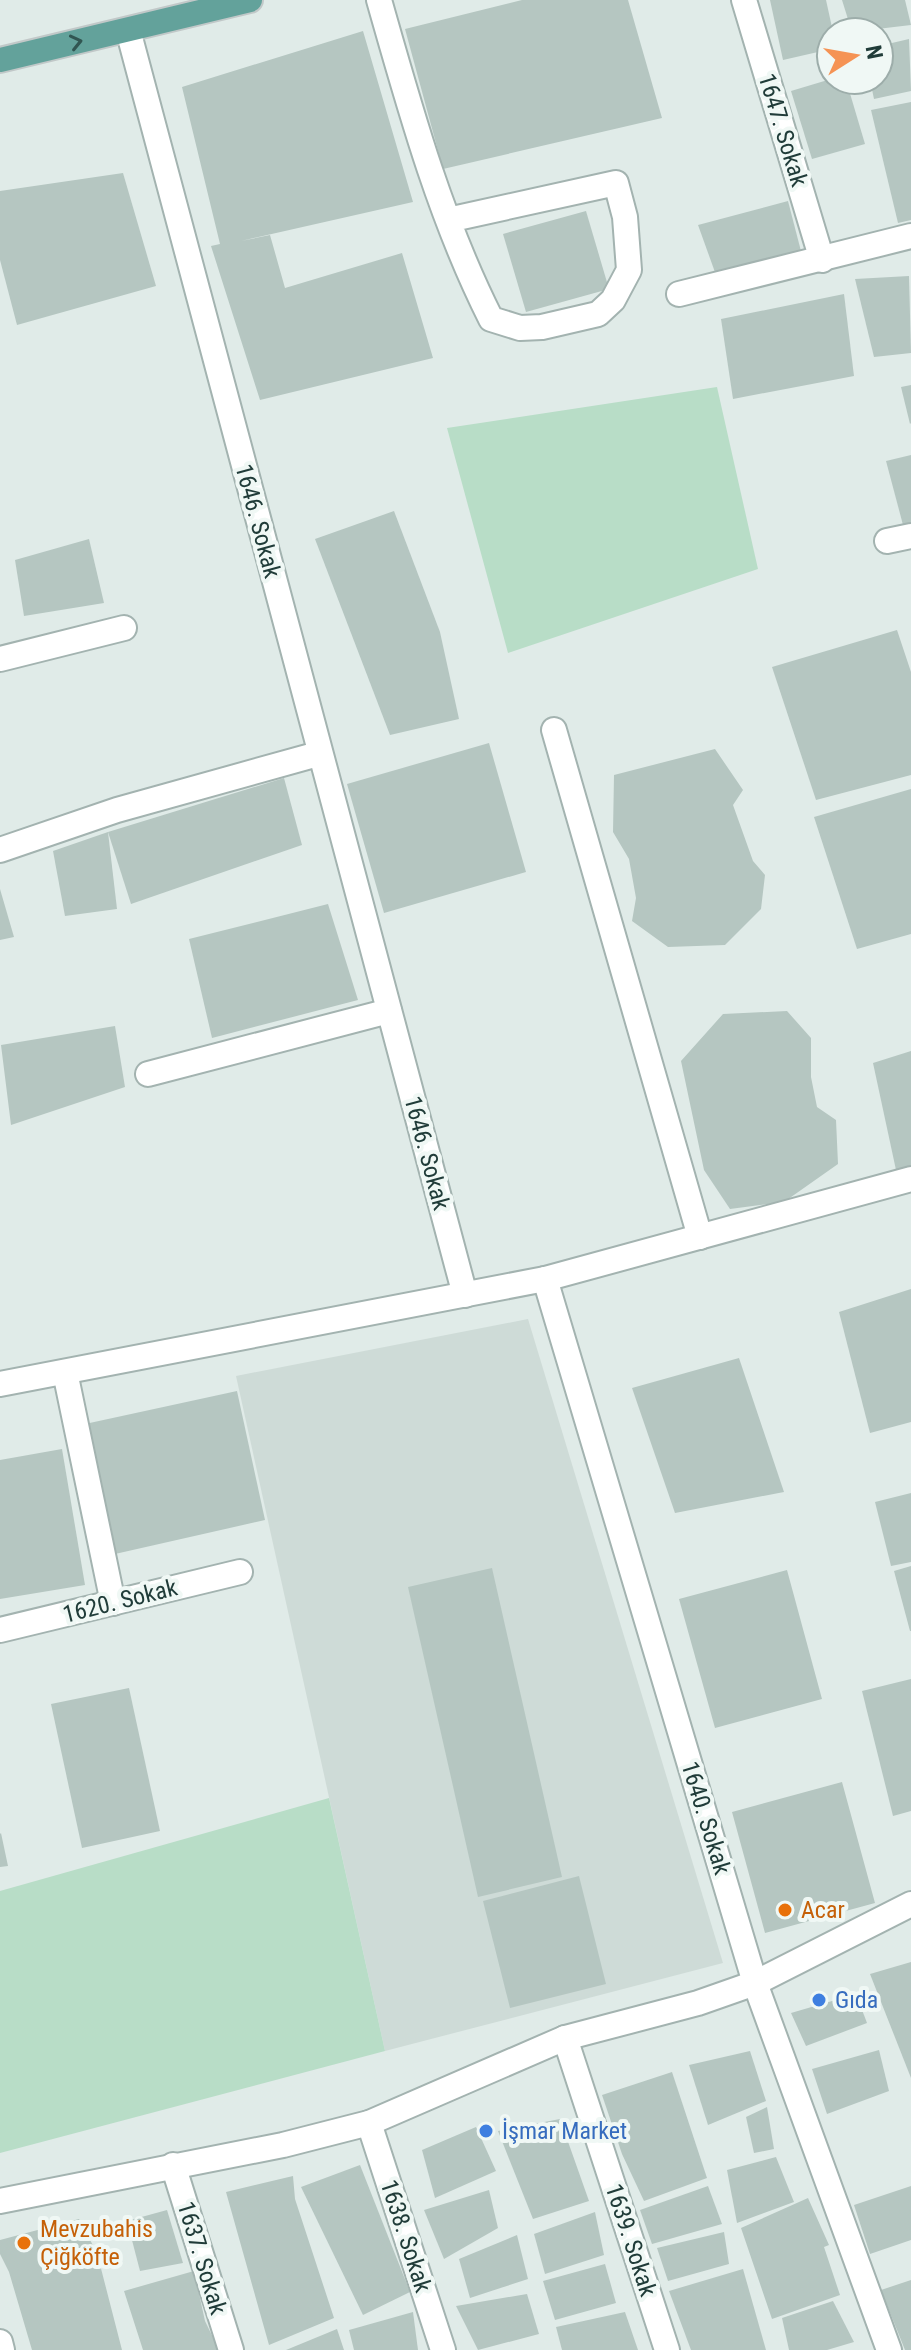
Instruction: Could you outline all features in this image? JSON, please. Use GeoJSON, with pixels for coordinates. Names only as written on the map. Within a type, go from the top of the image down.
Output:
{"type":"FeatureCollection","features":[{"type":"Feature","properties":{"kind":"main road"},"geometry":{"type":"LineString","coordinates":[[0,60],[250,0]]}},
{"type":"Feature","properties":{"kind":"street"},"geometry":{"type":"LineString","coordinates":[[379,0],[417,134],[448,220],[491,319],[520,328],[542,327],[598,314],[613,300],[629,270],[625,217],[616,183],[448,220]]}},
{"type":"Feature","properties":{"kind":"street","name":"1647. Sokak"},"geometry":{"type":"LineString","coordinates":[[744,0],[822,260]]}},
{"type":"Feature","properties":{"kind":"street","name":"1646. Sokak"},"geometry":{"type":"LineString","coordinates":[[128,30],[318,754],[465,1295]]}},
{"type":"Feature","properties":{"kind":"street"},"geometry":{"type":"LineString","coordinates":[[679,294],[911,236]]}},
{"type":"Feature","properties":{"kind":"street"},"geometry":{"type":"LineString","coordinates":[[0,659],[124,628]]}},
{"type":"Feature","properties":{"kind":"street"},"geometry":{"type":"LineString","coordinates":[[554,730],[700,1237]]}},
{"type":"Feature","properties":{"kind":"street"},"geometry":{"type":"LineString","coordinates":[[0,850],[117,810],[318,754]]}},
{"type":"Feature","properties":{"kind":"street"},"geometry":{"type":"LineString","coordinates":[[148,1074],[389,1011]]}},
{"type":"Feature","properties":{"kind":"street"},"geometry":{"type":"LineString","coordinates":[[0,1384],[545,1279],[911,1179]]}},
{"type":"Feature","properties":{"kind":"street","name":"1640. Sokak"},"geometry":{"type":"LineString","coordinates":[[545,1279],[755,1983],[889,2350]]}},
{"type":"Feature","properties":{"kind":"street"},"geometry":{"type":"LineString","coordinates":[[65,1372],[113,1603]]}},
{"type":"Feature","properties":{"kind":"street","name":"1620. Sokak"},"geometry":{"type":"LineString","coordinates":[[0,1630],[240,1572]]}},
{"type":"Feature","properties":{"kind":"street"},"geometry":{"type":"LineString","coordinates":[[0,2201],[283,2145],[369,2123],[565,2038],[698,2003],[755,1983],[911,1904]]}},
{"type":"Feature","properties":{"kind":"street","name":"1639. Sokak"},"geometry":{"type":"LineString","coordinates":[[565,2038],[667,2350]]}},
{"type":"Feature","properties":{"kind":"street","name":"1638. Sokak"},"geometry":{"type":"LineString","coordinates":[[369,2123],[443,2350]]}},
{"type":"Feature","properties":{"kind":"street","name":"1637. Sokak"},"geometry":{"type":"LineString","coordinates":[[173,2165],[231,2350]]}},
{"type":"Feature","properties":{"kind":"street"},"geometry":{"type":"LineString","coordinates":[[0,2342],[2,2350]]}},
{"type":"Feature","properties":{"kind":"shaded area"},"geometry":{"type":"Polygon","coordinates":[[[528,1319],[723,1963],[385,2051],[236,1376],[528,1319]]]}},
{"type":"Feature","properties":{"kind":"green space"},"geometry":{"type":"Polygon","coordinates":[[[717,387],[758,569],[508,653],[447,428],[717,387]]]}},
{"type":"Feature","properties":{"kind":"green space"},"geometry":{"type":"Polygon","coordinates":[[[329,1798],[385,2051],[0,2153],[0,1891],[329,1798]]]}},
{"type":"Feature","properties":{"kind":"building"},"geometry":{"type":"Polygon","coordinates":[[[522,0],[628,0],[662,118],[443,169],[405,29],[522,0]]]}},
{"type":"Feature","properties":{"kind":"building"},"geometry":{"type":"Polygon","coordinates":[[[770,0],[826,0],[830,16],[815,16],[815,53],[783,60],[770,0]]]}},
{"type":"Feature","properties":{"kind":"building"},"geometry":{"type":"Polygon","coordinates":[[[842,0],[905,0],[911,25],[895,27],[895,16],[847,16],[842,0]]]}},
{"type":"Feature","properties":{"kind":"building"},"geometry":{"type":"Polygon","coordinates":[[[363,31],[413,202],[241,241],[270,235],[285,288],[402,253],[433,358],[260,400],[211,246],[220,244],[182,87],[363,31]]]}},
{"type":"Feature","properties":{"kind":"building"},"geometry":{"type":"Polygon","coordinates":[[[909,39],[911,91],[895,94],[895,42],[909,39]]]}},
{"type":"Feature","properties":{"kind":"building"},"geometry":{"type":"Polygon","coordinates":[[[815,84],[815,96],[851,96],[865,144],[812,159],[791,91],[815,84]]]}},
{"type":"Feature","properties":{"kind":"building"},"geometry":{"type":"Polygon","coordinates":[[[911,102],[911,220],[898,223],[871,110],[911,102]]]}},
{"type":"Feature","properties":{"kind":"building"},"geometry":{"type":"Polygon","coordinates":[[[123,173],[156,286],[17,325],[0,260],[0,191],[123,173]]]}},
{"type":"Feature","properties":{"kind":"building"},"geometry":{"type":"Polygon","coordinates":[[[788,201],[802,255],[716,275],[698,225],[788,201]]]}},
{"type":"Feature","properties":{"kind":"building"},"geometry":{"type":"Polygon","coordinates":[[[586,211],[609,289],[526,312],[503,234],[586,211]]]}},
{"type":"Feature","properties":{"kind":"building"},"geometry":{"type":"Polygon","coordinates":[[[909,276],[911,353],[874,357],[855,279],[909,276]]]}},
{"type":"Feature","properties":{"kind":"building"},"geometry":{"type":"Polygon","coordinates":[[[844,294],[854,376],[733,399],[721,319],[844,294]]]}},
{"type":"Feature","properties":{"kind":"building"},"geometry":{"type":"Polygon","coordinates":[[[911,385],[911,423],[910,424],[901,387],[911,385]]]}},
{"type":"Feature","properties":{"kind":"building"},"geometry":{"type":"Polygon","coordinates":[[[911,455],[911,523],[903,525],[886,461],[911,455]]]}},
{"type":"Feature","properties":{"kind":"building"},"geometry":{"type":"Polygon","coordinates":[[[394,511],[440,632],[459,719],[390,735],[315,539],[394,511]]]}},
{"type":"Feature","properties":{"kind":"building"},"geometry":{"type":"Polygon","coordinates":[[[89,539],[104,603],[24,616],[15,560],[89,539]]]}},
{"type":"Feature","properties":{"kind":"building"},"geometry":{"type":"Polygon","coordinates":[[[897,630],[911,672],[911,775],[816,800],[772,667],[897,630]]]}},
{"type":"Feature","properties":{"kind":"building"},"geometry":{"type":"Polygon","coordinates":[[[489,743],[526,872],[384,913],[347,784],[489,743]]]}},
{"type":"Feature","properties":{"kind":"building"},"geometry":{"type":"Polygon","coordinates":[[[715,749],[743,790],[733,805],[753,861],[765,875],[761,909],[725,945],[668,947],[632,921],[636,898],[629,859],[613,832],[614,775],[715,749]]]}},
{"type":"Feature","properties":{"kind":"building"},"geometry":{"type":"Polygon","coordinates":[[[284,778],[302,845],[131,904],[108,832],[284,778]]]}},
{"type":"Feature","properties":{"kind":"building"},"geometry":{"type":"Polygon","coordinates":[[[911,789],[911,934],[857,949],[814,817],[911,789]]]}},
{"type":"Feature","properties":{"kind":"building"},"geometry":{"type":"Polygon","coordinates":[[[108,832],[117,909],[65,916],[53,851],[108,832]]]}},
{"type":"Feature","properties":{"kind":"building"},"geometry":{"type":"Polygon","coordinates":[[[0,889],[14,937],[0,940],[0,889]]]}},
{"type":"Feature","properties":{"kind":"building"},"geometry":{"type":"Polygon","coordinates":[[[328,904],[358,1000],[212,1038],[189,939],[328,904]]]}},
{"type":"Feature","properties":{"kind":"building"},"geometry":{"type":"Polygon","coordinates":[[[787,1011],[811,1038],[811,1077],[817,1107],[836,1120],[838,1164],[784,1202],[730,1209],[704,1170],[681,1061],[723,1014],[787,1011]]]}},
{"type":"Feature","properties":{"kind":"building"},"geometry":{"type":"Polygon","coordinates":[[[115,1026],[125,1087],[11,1125],[1,1045],[115,1026]]]}},
{"type":"Feature","properties":{"kind":"building"},"geometry":{"type":"Polygon","coordinates":[[[911,1051],[911,1166],[896,1170],[873,1063],[911,1051]]]}},
{"type":"Feature","properties":{"kind":"building"},"geometry":{"type":"Polygon","coordinates":[[[911,1289],[911,1422],[870,1433],[839,1312],[911,1289]]]}},
{"type":"Feature","properties":{"kind":"building"},"geometry":{"type":"Polygon","coordinates":[[[739,1358],[784,1492],[675,1513],[632,1388],[739,1358]]]}},
{"type":"Feature","properties":{"kind":"building"},"geometry":{"type":"Polygon","coordinates":[[[237,1391],[265,1520],[115,1554],[85,1424],[237,1391]]]}},
{"type":"Feature","properties":{"kind":"building"},"geometry":{"type":"Polygon","coordinates":[[[62,1449],[85,1585],[0,1599],[0,1460],[62,1449]]]}},
{"type":"Feature","properties":{"kind":"building"},"geometry":{"type":"Polygon","coordinates":[[[911,1493],[911,1562],[891,1566],[875,1502],[911,1493]]]}},
{"type":"Feature","properties":{"kind":"building"},"geometry":{"type":"Polygon","coordinates":[[[911,1566],[911,1631],[910,1631],[894,1571],[911,1566]]]}},
{"type":"Feature","properties":{"kind":"building"},"geometry":{"type":"Polygon","coordinates":[[[492,1568],[562,1877],[478,1897],[408,1587],[492,1568]]]}},
{"type":"Feature","properties":{"kind":"building"},"geometry":{"type":"Polygon","coordinates":[[[787,1570],[822,1699],[715,1728],[679,1599],[787,1570]]]}},
{"type":"Feature","properties":{"kind":"building"},"geometry":{"type":"Polygon","coordinates":[[[911,1679],[911,1811],[893,1816],[862,1691],[911,1679]]]}},
{"type":"Feature","properties":{"kind":"building"},"geometry":{"type":"Polygon","coordinates":[[[129,1688],[160,1831],[82,1848],[51,1704],[129,1688]]]}},
{"type":"Feature","properties":{"kind":"building"},"geometry":{"type":"Polygon","coordinates":[[[842,1782],[875,1903],[765,1933],[732,1812],[842,1782]]]}},
{"type":"Feature","properties":{"kind":"building"},"geometry":{"type":"Polygon","coordinates":[[[0,1834],[8,1866],[0,1867],[0,1834]]]}},
{"type":"Feature","properties":{"kind":"building"},"geometry":{"type":"Polygon","coordinates":[[[579,1876],[606,1984],[510,2008],[483,1901],[579,1876]]]}},
{"type":"Feature","properties":{"kind":"building"},"geometry":{"type":"Polygon","coordinates":[[[911,1962],[911,2078],[870,1974],[911,1962]]]}},
{"type":"Feature","properties":{"kind":"building"},"geometry":{"type":"Polygon","coordinates":[[[856,1994],[867,2023],[806,2046],[791,2013],[856,1994]]]}},
{"type":"Feature","properties":{"kind":"building"},"geometry":{"type":"Polygon","coordinates":[[[879,2050],[889,2091],[827,2114],[812,2069],[879,2050]]]}},
{"type":"Feature","properties":{"kind":"building"},"geometry":{"type":"Polygon","coordinates":[[[750,2051],[766,2101],[708,2125],[689,2065],[750,2051]]]}},
{"type":"Feature","properties":{"kind":"building"},"geometry":{"type":"Polygon","coordinates":[[[672,2072],[707,2178],[644,2201],[622,2154],[602,2095],[672,2072]]]}},
{"type":"Feature","properties":{"kind":"building"},"geometry":{"type":"Polygon","coordinates":[[[767,2107],[774,2149],[754,2153],[746,2117],[767,2107]]]}},
{"type":"Feature","properties":{"kind":"building"},"geometry":{"type":"Polygon","coordinates":[[[560,2119],[589,2201],[533,2219],[498,2131],[560,2119]]]}},
{"type":"Feature","properties":{"kind":"building"},"geometry":{"type":"Polygon","coordinates":[[[476,2127],[496,2171],[435,2198],[422,2150],[476,2127]]]}},
{"type":"Feature","properties":{"kind":"building"},"geometry":{"type":"Polygon","coordinates":[[[776,2157],[794,2202],[737,2223],[727,2170],[776,2157]]]}},
{"type":"Feature","properties":{"kind":"building"},"geometry":{"type":"Polygon","coordinates":[[[360,2165],[410,2292],[363,2315],[301,2187],[360,2165]]]}},
{"type":"Feature","properties":{"kind":"building"},"geometry":{"type":"Polygon","coordinates":[[[293,2176],[295,2199],[334,2318],[269,2345],[226,2192],[293,2176]]]}},
{"type":"Feature","properties":{"kind":"building"},"geometry":{"type":"Polygon","coordinates":[[[708,2186],[722,2224],[652,2244],[640,2210],[708,2186]]]}},
{"type":"Feature","properties":{"kind":"building"},"geometry":{"type":"Polygon","coordinates":[[[911,2186],[911,2240],[870,2254],[854,2205],[911,2186]]]}},
{"type":"Feature","properties":{"kind":"building"},"geometry":{"type":"Polygon","coordinates":[[[489,2190],[498,2228],[444,2259],[424,2210],[489,2190]]]}},
{"type":"Feature","properties":{"kind":"building"},"geometry":{"type":"Polygon","coordinates":[[[808,2198],[829,2245],[824,2247],[840,2295],[772,2319],[741,2228],[808,2198]]]}},
{"type":"Feature","properties":{"kind":"building"},"geometry":{"type":"Polygon","coordinates":[[[167,2210],[183,2263],[140,2271],[127,2221],[167,2210]]]}},
{"type":"Feature","properties":{"kind":"building"},"geometry":{"type":"Polygon","coordinates":[[[595,2212],[604,2255],[545,2274],[534,2234],[595,2212]]]}},
{"type":"Feature","properties":{"kind":"building"},"geometry":{"type":"Polygon","coordinates":[[[79,2219],[97,2253],[122,2350],[32,2350],[9,2272],[0,2254],[0,2240],[79,2219]]]}},
{"type":"Feature","properties":{"kind":"building"},"geometry":{"type":"Polygon","coordinates":[[[724,2232],[729,2264],[668,2281],[657,2248],[724,2232]]]}},
{"type":"Feature","properties":{"kind":"building"},"geometry":{"type":"Polygon","coordinates":[[[517,2235],[528,2279],[470,2298],[459,2259],[517,2235]]]}},
{"type":"Feature","properties":{"kind":"building"},"geometry":{"type":"Polygon","coordinates":[[[605,2264],[616,2303],[555,2320],[543,2281],[605,2264]]]}},
{"type":"Feature","properties":{"kind":"building"},"geometry":{"type":"Polygon","coordinates":[[[743,2269],[766,2350],[691,2350],[669,2291],[743,2269]]]}},
{"type":"Feature","properties":{"kind":"building"},"geometry":{"type":"Polygon","coordinates":[[[194,2271],[205,2321],[219,2350],[143,2350],[124,2291],[194,2271]]]}},
{"type":"Feature","properties":{"kind":"building"},"geometry":{"type":"Polygon","coordinates":[[[911,2280],[911,2350],[905,2350],[881,2290],[911,2280]]]}},
{"type":"Feature","properties":{"kind":"building"},"geometry":{"type":"Polygon","coordinates":[[[527,2294],[539,2334],[478,2350],[456,2306],[527,2294]]]}},
{"type":"Feature","properties":{"kind":"building"},"geometry":{"type":"Polygon","coordinates":[[[833,2301],[854,2342],[827,2350],[789,2350],[782,2318],[833,2301]]]}},
{"type":"Feature","properties":{"kind":"building"},"geometry":{"type":"Polygon","coordinates":[[[413,2312],[418,2350],[354,2350],[349,2330],[413,2312]]]}},
{"type":"Feature","properties":{"kind":"building"},"geometry":{"type":"Polygon","coordinates":[[[625,2312],[638,2350],[562,2350],[556,2327],[625,2312]]]}},
{"type":"Feature","properties":{"kind":"building"},"geometry":{"type":"Polygon","coordinates":[[[337,2329],[344,2350],[286,2350],[337,2329]]]}},
{"type":"Feature","properties":{"kind":"place","name":"Acar"},"geometry":{"type":"Point","coordinates":[785,1910]}},
{"type":"Feature","properties":{"kind":"place","name":"Gıda"},"geometry":{"type":"Point","coordinates":[819,2000]}},
{"type":"Feature","properties":{"kind":"place","name":"İşmar Market"},"geometry":{"type":"Point","coordinates":[486,2131]}},
{"type":"Feature","properties":{"kind":"place","name":"Mevzubahis Çiğköfte"},"geometry":{"type":"Point","coordinates":[24,2243]}}]}
